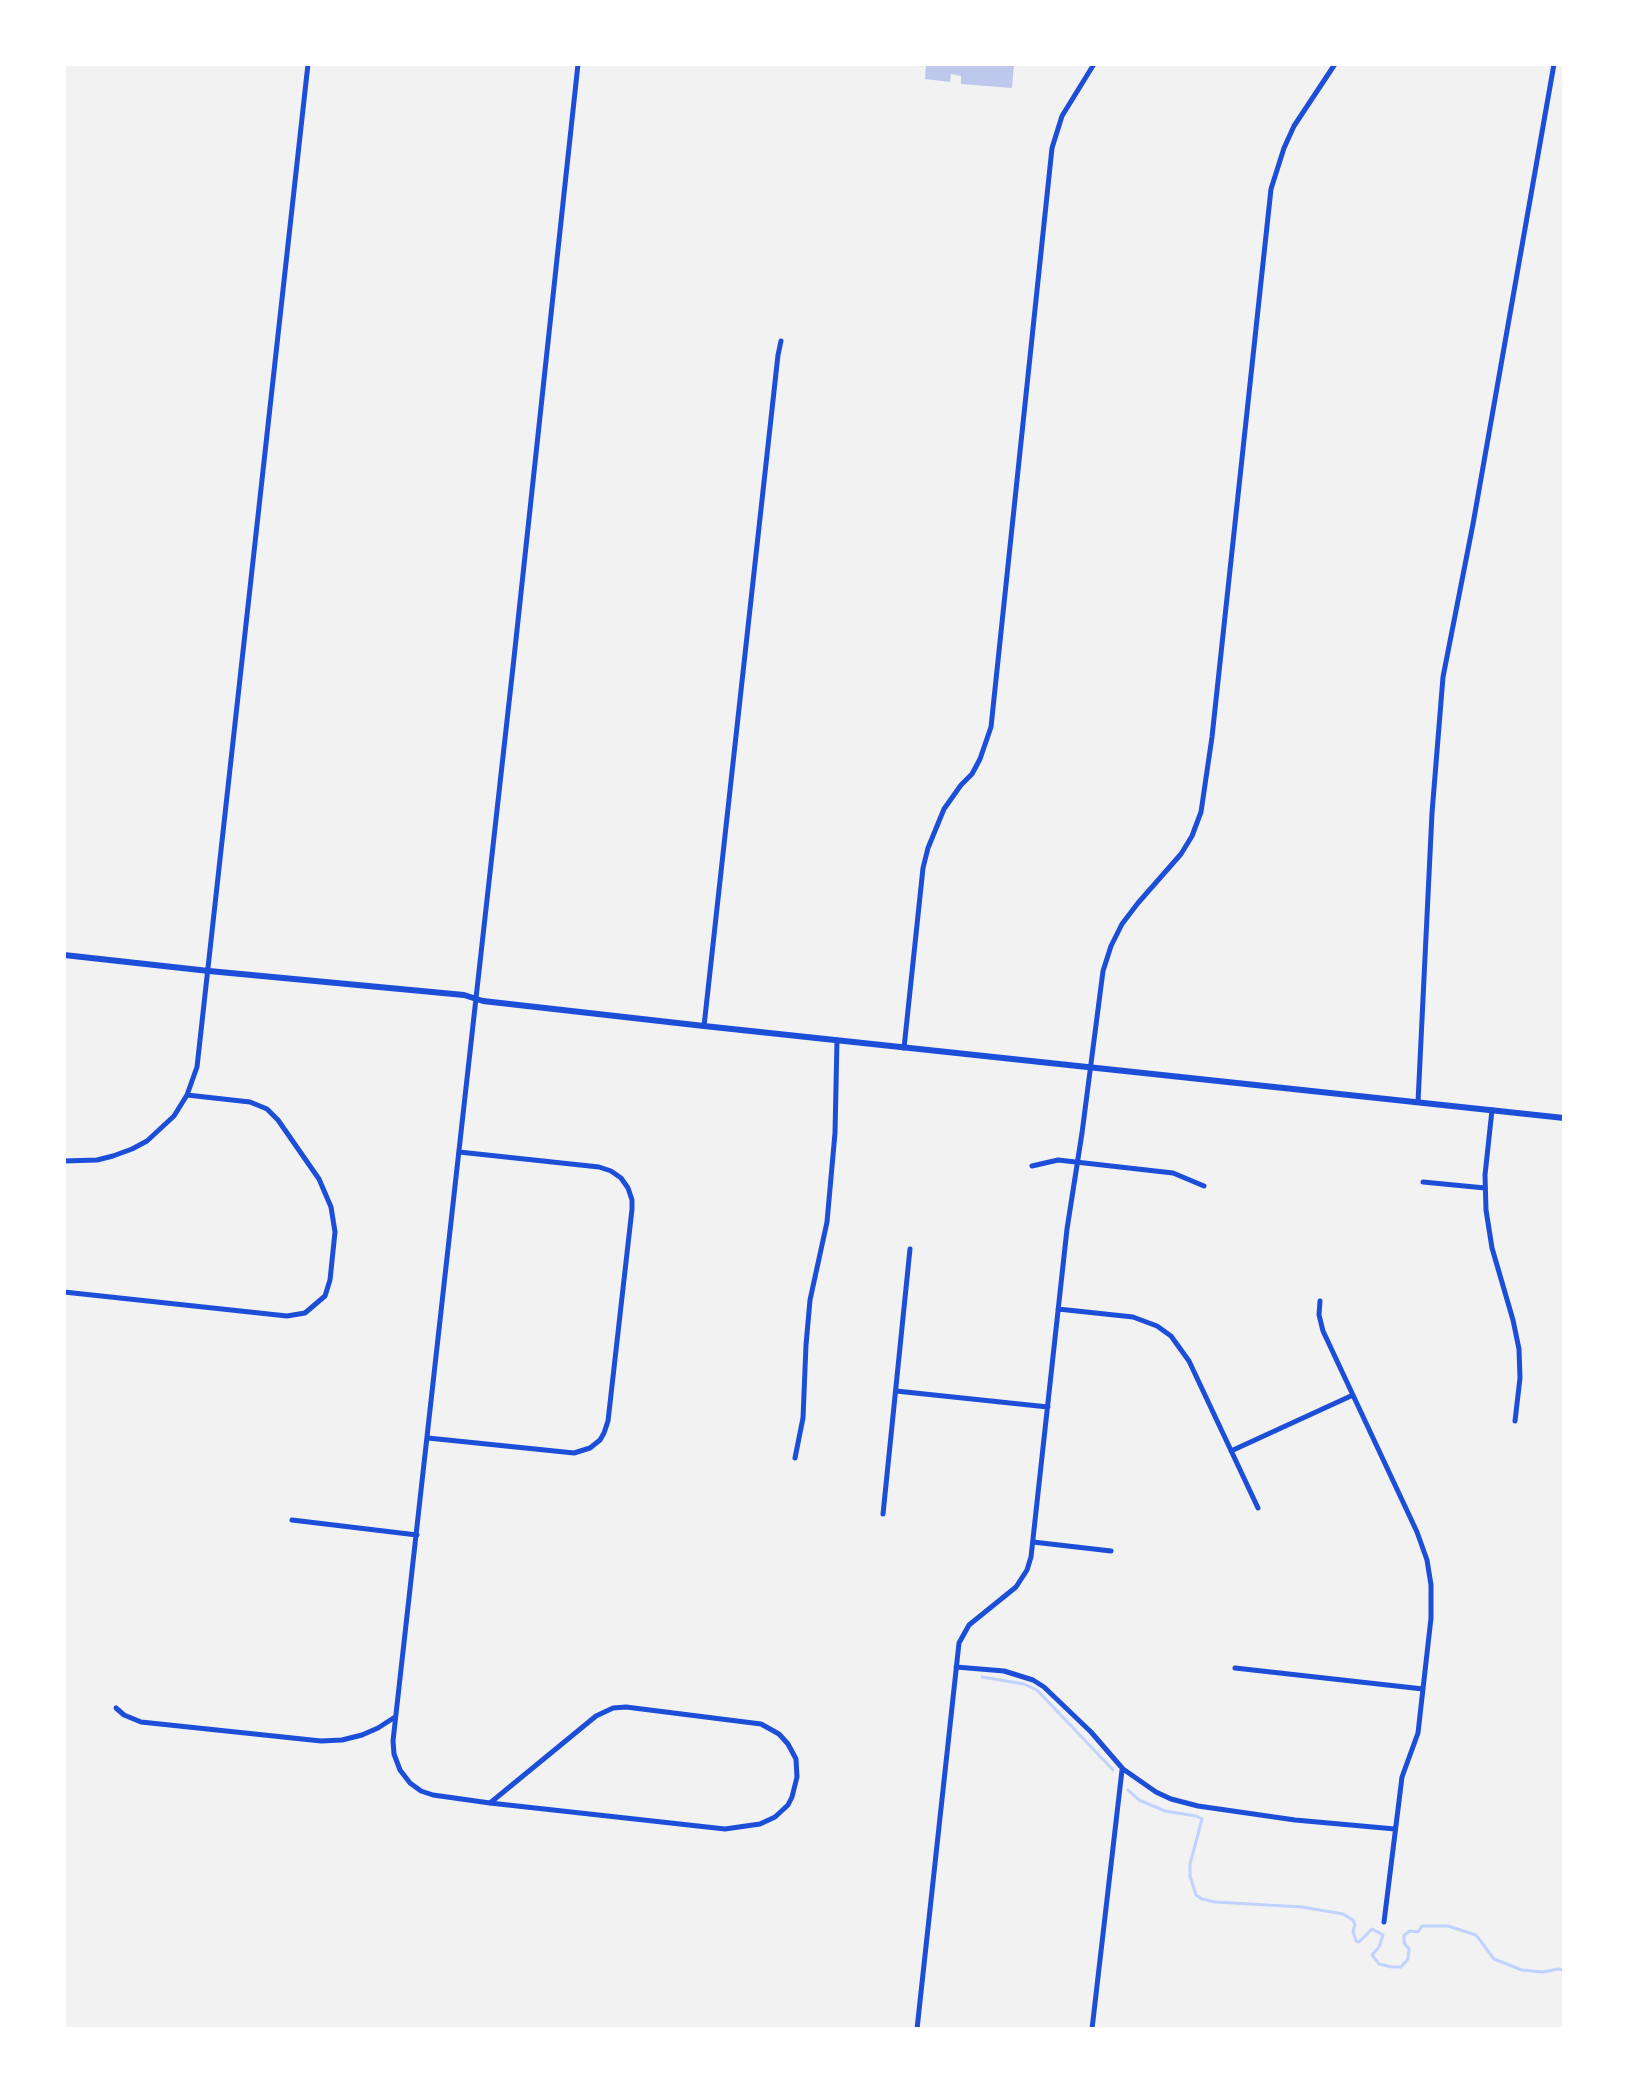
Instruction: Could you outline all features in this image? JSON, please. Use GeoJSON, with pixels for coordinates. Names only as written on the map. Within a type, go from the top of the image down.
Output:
{"type":"FeatureCollection","features":[{"type":"Feature","properties":{"kind":"street"},"geometry":{"type":"LineString","coordinates":[[64,1161],[97,1160],[132,1149],[157,1133],[187,1095],[199,1059],[308,64]]}},
{"type":"Feature","properties":{"kind":"street"},"geometry":{"type":"LineString","coordinates":[[490,1803],[596,1716],[613,1708],[630,1706],[757,1723],[786,1741],[796,1759],[797,1773],[795,1789],[788,1805],[775,1817],[760,1824],[725,1829],[490,1803],[433,1795],[421,1791],[407,1780],[394,1754],[393,1741],[578,64]]}},
{"type":"Feature","properties":{"kind":"street"},"geometry":{"type":"LineString","coordinates":[[904,1048],[923,868],[928,848],[944,809],[980,759],[991,727],[1052,148],[1062,116],[1094,64]]}},
{"type":"Feature","properties":{"kind":"street"},"geometry":{"type":"LineString","coordinates":[[917,2029],[958,1646],[969,1625],[1016,1587],[1027,1570],[1033,1542],[1067,1229],[1101,983],[1111,946],[1130,913],[1186,847],[1201,812],[1212,737],[1271,189],[1294,126],[1335,64]]}},
{"type":"Feature","properties":{"kind":"street"},"geometry":{"type":"LineString","coordinates":[[1418,1102],[1432,813],[1443,677],[1554,64]]}},
{"type":"Feature","properties":{"kind":"street"},"geometry":{"type":"LineString","coordinates":[[704,1026],[781,341]]}},
{"type":"Feature","properties":{"kind":"street"},"geometry":{"type":"LineString","coordinates":[[64,955],[464,995],[476,999],[704,1026],[1564,1118]]}},
{"type":"Feature","properties":{"kind":"street"},"geometry":{"type":"LineString","coordinates":[[795,1458],[803,1418],[810,1300],[827,1226],[835,1133],[837,1040]]}},
{"type":"Feature","properties":{"kind":"street"},"geometry":{"type":"LineString","coordinates":[[64,1292],[287,1316],[302,1314],[325,1296],[335,1241],[331,1207],[319,1179],[267,1109],[250,1102],[187,1095]]}},
{"type":"Feature","properties":{"kind":"street"},"geometry":{"type":"LineString","coordinates":[[1492,1110],[1485,1188],[1490,1239],[1519,1349],[1520,1378],[1515,1421]]}},
{"type":"Feature","properties":{"kind":"street"},"geometry":{"type":"LineString","coordinates":[[428,1438],[574,1453],[597,1443],[608,1421],[627,1254],[632,1200],[624,1181],[611,1171],[599,1167],[459,1152]]}},
{"type":"Feature","properties":{"kind":"street"},"geometry":{"type":"LineString","coordinates":[[1032,1166],[1054,1160],[1173,1173],[1204,1186]]}},
{"type":"Feature","properties":{"kind":"street"},"geometry":{"type":"LineString","coordinates":[[1423,1182],[1485,1188]]}},
{"type":"Feature","properties":{"kind":"street"},"geometry":{"type":"LineString","coordinates":[[883,1514],[910,1249]]}},
{"type":"Feature","properties":{"kind":"street"},"geometry":{"type":"LineString","coordinates":[[1320,1301],[1321,1326],[1417,1532],[1427,1560],[1432,1605],[1418,1736],[1402,1777],[1384,1922]]}},
{"type":"Feature","properties":{"kind":"street"},"geometry":{"type":"LineString","coordinates":[[1058,1309],[1133,1317],[1157,1326],[1171,1336],[1188,1357],[1258,1508]]}},
{"type":"Feature","properties":{"kind":"street"},"geometry":{"type":"LineString","coordinates":[[896,1391],[1048,1407]]}},
{"type":"Feature","properties":{"kind":"street"},"geometry":{"type":"LineString","coordinates":[[1231,1451],[1353,1395]]}},
{"type":"Feature","properties":{"kind":"street"},"geometry":{"type":"LineString","coordinates":[[292,1520],[417,1535]]}},
{"type":"Feature","properties":{"kind":"street"},"geometry":{"type":"LineString","coordinates":[[1033,1542],[1111,1551]]}},
{"type":"Feature","properties":{"kind":"street"},"geometry":{"type":"LineString","coordinates":[[956,1667],[1004,1671],[1033,1680],[1054,1694],[1123,1769],[1171,1799],[1295,1820],[1395,1829]]}},
{"type":"Feature","properties":{"kind":"street"},"geometry":{"type":"LineString","coordinates":[[1235,1668],[1423,1689]]}},
{"type":"Feature","properties":{"kind":"street"},"geometry":{"type":"LineString","coordinates":[[116,1708],[141,1722],[321,1741],[362,1735],[396,1717]]}},
{"type":"Feature","properties":{"kind":"street"},"geometry":{"type":"LineString","coordinates":[[1092,2029],[1123,1769]]}},
{"type":"Feature","properties":{"kind":"building"},"geometry":{"type":"Polygon","coordinates":[[[926,64],[1014,64],[1012,88],[961,84],[961,76],[951,74],[950,82],[925,79],[926,64]]]}},
{"type":"Feature","properties":{"kind":"waterway"},"geometry":{"type":"LineString","coordinates":[[982,1677],[1024,1684],[1037,1690],[1113,1770]]}},
{"type":"Feature","properties":{"kind":"waterway"},"geometry":{"type":"LineString","coordinates":[[1128,1790],[1139,1800],[1165,1811],[1202,1819],[1190,1864],[1196,1895],[1202,1899],[1302,1907],[1343,1914],[1353,1920],[1356,1941],[1359,1942],[1372,1929],[1383,1935],[1372,1955],[1379,1964],[1392,1967],[1401,1967],[1408,1959],[1409,1949],[1404,1943],[1404,1935],[1410,1931],[1418,1932],[1422,1926],[1448,1926],[1476,1935],[1494,1959],[1522,1970],[1564,1970]]}}]}
